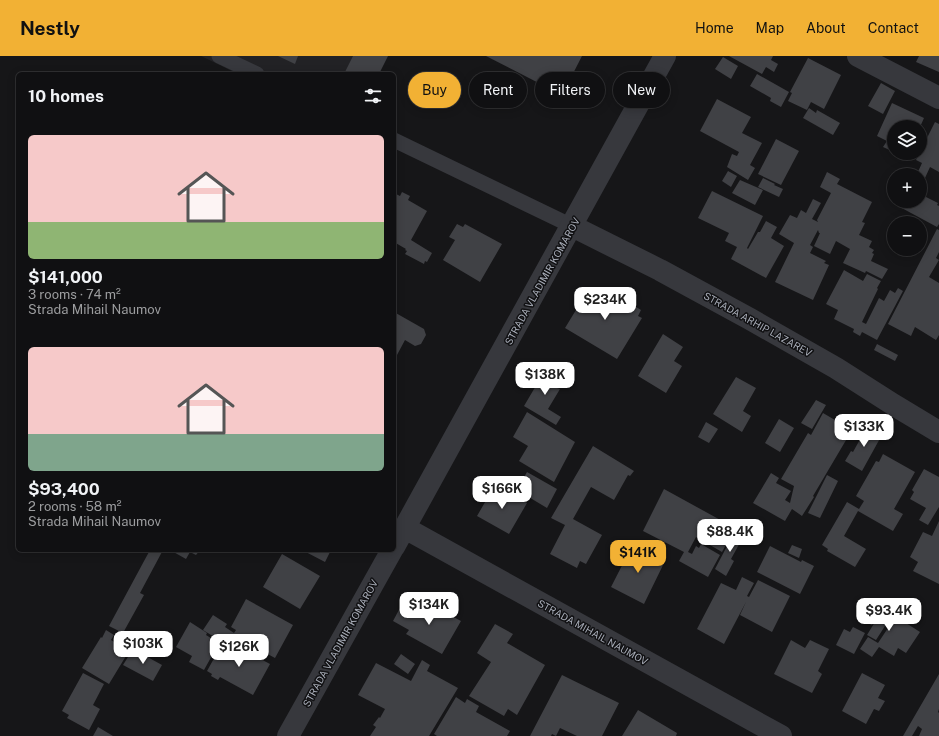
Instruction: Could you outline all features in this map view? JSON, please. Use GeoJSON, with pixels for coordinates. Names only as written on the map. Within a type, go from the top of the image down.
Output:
{"type":"FeatureCollection","features":[{"type":"Feature","properties":{"kind":"street","name":"STRADA VLADIMIR KOMAROV"},"geometry":{"type":"LineString","coordinates":[[396,544],[666,56]]}},
{"type":"Feature","properties":{"kind":"street"},"geometry":{"type":"LineString","coordinates":[[858,56],[939,98]]}},
{"type":"Feature","properties":{"kind":"street","name":"STRADA ARHIP LAZAREV"},"geometry":{"type":"LineString","coordinates":[[572,226],[660,270],[757,323],[836,368],[939,432]]}},
{"type":"Feature","properties":{"kind":"street","name":"STRADA MIHAIL NAUMOV"},"geometry":{"type":"LineString","coordinates":[[405,528],[782,736]]}},
{"type":"Feature","properties":{"kind":"street","name":"STRADA VLADIMIR KOMAROV"},"geometry":{"type":"LineString","coordinates":[[288,736],[391,552]]}},
{"type":"Feature","properties":{"kind":"lane"},"geometry":{"type":"LineString","coordinates":[[219,56],[253,72]]}},
{"type":"Feature","properties":{"kind":"lane"},"geometry":{"type":"LineString","coordinates":[[396,141],[572,226]]}},
{"type":"Feature","properties":{"kind":"shaded area"},"geometry":{"type":"Polygon","coordinates":[[[201,56],[377,56],[369,72],[234,72],[201,56]]]}},
{"type":"Feature","properties":{"kind":"building"},"geometry":{"type":"Polygon","coordinates":[[[278,56],[298,56],[295,64],[278,56]]]}},
{"type":"Feature","properties":{"kind":"building"},"geometry":{"type":"Polygon","coordinates":[[[353,56],[388,56],[380,72],[345,72],[353,56]]]}},
{"type":"Feature","properties":{"kind":"building"},"geometry":{"type":"Polygon","coordinates":[[[486,56],[582,56],[574,72],[535,72],[535,81],[527,77],[527,72],[517,72],[486,56]]]}},
{"type":"Feature","properties":{"kind":"building"},"geometry":{"type":"Polygon","coordinates":[[[729,56],[773,56],[771,60],[778,64],[774,72],[766,67],[762,74],[729,56]]]}},
{"type":"Feature","properties":{"kind":"building"},"geometry":{"type":"Polygon","coordinates":[[[919,56],[939,56],[939,72],[916,62],[919,56]]]}},
{"type":"Feature","properties":{"kind":"building"},"geometry":{"type":"Polygon","coordinates":[[[723,57],[738,66],[731,79],[715,69],[723,57]]]}},
{"type":"Feature","properties":{"kind":"building"},"geometry":{"type":"Polygon","coordinates":[[[808,58],[841,75],[824,109],[811,102],[807,110],[788,101],[792,93],[790,92],[808,58]]]}},
{"type":"Feature","properties":{"kind":"building"},"geometry":{"type":"Polygon","coordinates":[[[757,74],[789,92],[781,107],[770,101],[771,98],[750,86],[757,74]]]}},
{"type":"Feature","properties":{"kind":"building"},"geometry":{"type":"Polygon","coordinates":[[[881,83],[895,91],[883,114],[868,106],[881,83]]]}},
{"type":"Feature","properties":{"kind":"building"},"geometry":{"type":"Polygon","coordinates":[[[717,99],[751,117],[742,133],[762,143],[750,165],[755,168],[748,180],[727,167],[732,154],[737,156],[739,152],[700,131],[717,99]]]}},
{"type":"Feature","properties":{"kind":"building"},"geometry":{"type":"Polygon","coordinates":[[[892,103],[924,118],[923,120],[887,120],[887,141],[877,136],[892,103]]]}},
{"type":"Feature","properties":{"kind":"building"},"geometry":{"type":"Polygon","coordinates":[[[809,108],[816,113],[817,110],[840,123],[833,135],[803,118],[809,108]]]}},
{"type":"Feature","properties":{"kind":"building"},"geometry":{"type":"Polygon","coordinates":[[[935,122],[939,124],[939,172],[930,167],[927,174],[927,168],[920,168],[922,163],[916,160],[927,160],[927,138],[935,122]]]}},
{"type":"Feature","properties":{"kind":"building"},"geometry":{"type":"Polygon","coordinates":[[[776,139],[799,151],[781,185],[758,174],[776,139]]]}},
{"type":"Feature","properties":{"kind":"building"},"geometry":{"type":"Polygon","coordinates":[[[887,141],[887,149],[883,147],[887,141]]]}},
{"type":"Feature","properties":{"kind":"building"},"geometry":{"type":"Polygon","coordinates":[[[728,171],[737,176],[731,187],[722,181],[728,171]]]}},
{"type":"Feature","properties":{"kind":"building"},"geometry":{"type":"Polygon","coordinates":[[[827,172],[840,179],[837,184],[872,202],[862,222],[865,223],[859,235],[872,241],[869,247],[874,250],[871,261],[888,269],[882,279],[866,271],[865,273],[843,263],[850,249],[836,241],[830,254],[814,246],[820,233],[818,230],[810,245],[813,247],[810,253],[826,261],[824,263],[829,265],[813,300],[775,282],[794,243],[779,234],[790,215],[797,218],[801,210],[806,213],[813,199],[821,203],[812,219],[818,222],[817,220],[831,193],[820,187],[827,172]]]}},
{"type":"Feature","properties":{"kind":"building"},"geometry":{"type":"Polygon","coordinates":[[[763,178],[783,189],[779,197],[758,187],[763,178]]]}},
{"type":"Feature","properties":{"kind":"building"},"geometry":{"type":"Polygon","coordinates":[[[740,180],[763,190],[755,205],[732,193],[740,180]]]}},
{"type":"Feature","properties":{"kind":"building"},"geometry":{"type":"Polygon","coordinates":[[[712,191],[763,216],[747,248],[748,249],[766,221],[777,227],[771,238],[784,246],[766,278],[731,259],[737,247],[725,241],[729,233],[698,218],[712,191]]]}},
{"type":"Feature","properties":{"kind":"building"},"geometry":{"type":"Polygon","coordinates":[[[402,192],[410,196],[408,200],[427,211],[411,240],[432,253],[427,262],[425,261],[424,264],[405,254],[407,251],[405,250],[406,249],[396,243],[396,194],[400,196],[402,192]]]}},
{"type":"Feature","properties":{"kind":"building"},"geometry":{"type":"Polygon","coordinates":[[[927,198],[938,203],[939,224],[937,227],[927,222],[927,216],[917,216],[902,208],[927,208],[927,198]]]}},
{"type":"Feature","properties":{"kind":"building"},"geometry":{"type":"Polygon","coordinates":[[[457,224],[463,227],[465,224],[502,244],[480,282],[443,260],[455,240],[449,237],[457,224]]]}},
{"type":"Feature","properties":{"kind":"building"},"geometry":{"type":"Polygon","coordinates":[[[937,229],[939,230],[939,252],[936,258],[939,260],[929,277],[939,283],[939,335],[936,340],[915,327],[911,336],[888,324],[923,256],[927,256],[927,248],[937,229]]]}},
{"type":"Feature","properties":{"kind":"building"},"geometry":{"type":"Polygon","coordinates":[[[844,270],[863,281],[867,274],[881,281],[862,322],[866,324],[879,298],[884,301],[890,290],[895,293],[898,288],[903,291],[877,340],[862,332],[860,336],[853,332],[854,329],[834,319],[838,310],[826,304],[844,270]]]}},
{"type":"Feature","properties":{"kind":"building"},"geometry":{"type":"Polygon","coordinates":[[[590,287],[605,296],[609,290],[641,310],[638,316],[642,318],[617,359],[565,328],[590,287]]]}},
{"type":"Feature","properties":{"kind":"building"},"geometry":{"type":"Polygon","coordinates":[[[396,313],[424,329],[426,335],[421,344],[415,346],[405,340],[397,355],[396,313]]]}},
{"type":"Feature","properties":{"kind":"building"},"geometry":{"type":"Polygon","coordinates":[[[663,334],[683,347],[674,361],[682,366],[666,393],[638,376],[663,334]]]}},
{"type":"Feature","properties":{"kind":"building"},"geometry":{"type":"Polygon","coordinates":[[[877,344],[898,355],[895,361],[874,350],[877,344]]]}},
{"type":"Feature","properties":{"kind":"building"},"geometry":{"type":"Polygon","coordinates":[[[547,367],[564,377],[557,388],[560,389],[548,409],[561,417],[556,425],[524,406],[547,367]]]}},
{"type":"Feature","properties":{"kind":"building"},"geometry":{"type":"Polygon","coordinates":[[[736,377],[756,388],[743,411],[751,416],[742,432],[713,414],[736,377]]]}},
{"type":"Feature","properties":{"kind":"building"},"geometry":{"type":"Polygon","coordinates":[[[816,400],[826,405],[812,429],[801,423],[816,400]]]}},
{"type":"Feature","properties":{"kind":"building"},"geometry":{"type":"Polygon","coordinates":[[[527,412],[575,442],[554,482],[519,461],[528,446],[513,437],[527,412]]]}},
{"type":"Feature","properties":{"kind":"building"},"geometry":{"type":"Polygon","coordinates":[[[823,413],[852,430],[802,516],[792,509],[785,521],[753,503],[771,473],[779,478],[776,483],[791,491],[785,500],[790,503],[794,486],[781,479],[808,433],[811,435],[823,413]]]}},
{"type":"Feature","properties":{"kind":"building"},"geometry":{"type":"Polygon","coordinates":[[[779,419],[794,428],[780,452],[765,443],[779,419]]]}},
{"type":"Feature","properties":{"kind":"building"},"geometry":{"type":"Polygon","coordinates":[[[706,422],[718,429],[709,443],[698,437],[706,422]]]}},
{"type":"Feature","properties":{"kind":"building"},"geometry":{"type":"Polygon","coordinates":[[[868,425],[883,433],[862,471],[845,461],[851,451],[853,452],[868,425]]]}},
{"type":"Feature","properties":{"kind":"building"},"geometry":{"type":"Polygon","coordinates":[[[593,446],[634,471],[630,476],[628,475],[614,500],[591,487],[573,519],[602,535],[586,564],[580,561],[577,568],[550,554],[565,525],[551,518],[593,446]]]}},
{"type":"Feature","properties":{"kind":"building"},"geometry":{"type":"Polygon","coordinates":[[[883,454],[915,472],[894,509],[903,514],[893,531],[858,511],[844,536],[866,549],[855,567],[827,551],[828,549],[822,545],[847,502],[859,509],[864,501],[856,496],[876,461],[879,462],[883,454]]]}},
{"type":"Feature","properties":{"kind":"building"},"geometry":{"type":"Polygon","coordinates":[[[924,469],[939,477],[939,507],[928,525],[919,520],[926,508],[910,499],[914,492],[912,490],[924,469]]]}},
{"type":"Feature","properties":{"kind":"building"},"geometry":{"type":"Polygon","coordinates":[[[527,472],[557,489],[547,508],[517,490],[527,472]]]}},
{"type":"Feature","properties":{"kind":"building"},"geometry":{"type":"Polygon","coordinates":[[[827,475],[838,481],[820,518],[808,513],[827,475]]]}},
{"type":"Feature","properties":{"kind":"building"},"geometry":{"type":"Polygon","coordinates":[[[495,485],[527,503],[509,534],[477,516],[495,485]]]}},
{"type":"Feature","properties":{"kind":"building"},"geometry":{"type":"Polygon","coordinates":[[[664,489],[735,528],[722,552],[696,537],[688,552],[692,554],[696,546],[699,548],[701,544],[720,555],[708,577],[679,561],[684,552],[643,531],[664,489]]]}},
{"type":"Feature","properties":{"kind":"building"},"geometry":{"type":"Polygon","coordinates":[[[939,521],[939,584],[913,571],[918,562],[910,557],[923,532],[932,536],[939,521]]]}},
{"type":"Feature","properties":{"kind":"building"},"geometry":{"type":"Polygon","coordinates":[[[736,529],[747,534],[743,540],[742,539],[731,559],[734,561],[726,576],[715,569],[736,529]]]}},
{"type":"Feature","properties":{"kind":"building"},"geometry":{"type":"Polygon","coordinates":[[[633,544],[665,561],[644,604],[611,587],[633,544]]]}},
{"type":"Feature","properties":{"kind":"building"},"geometry":{"type":"Polygon","coordinates":[[[792,545],[802,549],[799,558],[788,553],[792,545]]]}},
{"type":"Feature","properties":{"kind":"building"},"geometry":{"type":"Polygon","coordinates":[[[770,546],[801,562],[802,560],[814,566],[800,594],[757,572],[770,546]]]}},
{"type":"Feature","properties":{"kind":"building"},"geometry":{"type":"Polygon","coordinates":[[[149,552],[162,552],[140,593],[144,595],[123,633],[109,626],[149,552]]]}},
{"type":"Feature","properties":{"kind":"building"},"geometry":{"type":"Polygon","coordinates":[[[174,552],[190,552],[186,559],[174,552]]]}},
{"type":"Feature","properties":{"kind":"building"},"geometry":{"type":"Polygon","coordinates":[[[190,552],[198,552],[196,555],[190,552]]]}},
{"type":"Feature","properties":{"kind":"building"},"geometry":{"type":"Polygon","coordinates":[[[306,552],[330,552],[325,562],[306,552]]]}},
{"type":"Feature","properties":{"kind":"building"},"geometry":{"type":"Polygon","coordinates":[[[282,554],[320,576],[300,609],[263,587],[282,554]]]}},
{"type":"Feature","properties":{"kind":"building"},"geometry":{"type":"Polygon","coordinates":[[[742,577],[754,583],[747,596],[749,597],[758,580],[790,596],[772,632],[740,615],[746,602],[724,644],[697,629],[721,583],[736,590],[742,577]]]}},
{"type":"Feature","properties":{"kind":"building"},"geometry":{"type":"Polygon","coordinates":[[[246,599],[293,625],[275,658],[238,638],[232,648],[203,630],[213,615],[227,624],[225,627],[234,633],[236,630],[231,627],[246,599]]]}},
{"type":"Feature","properties":{"kind":"building"},"geometry":{"type":"Polygon","coordinates":[[[875,599],[884,605],[886,602],[900,610],[897,616],[895,616],[920,632],[906,653],[898,648],[894,656],[879,647],[872,657],[860,649],[868,637],[878,643],[888,628],[885,626],[876,640],[867,635],[881,612],[871,606],[875,599]]]}},
{"type":"Feature","properties":{"kind":"building"},"geometry":{"type":"Polygon","coordinates":[[[424,601],[461,621],[442,654],[406,634],[409,630],[393,621],[400,608],[416,616],[424,601]]]}},
{"type":"Feature","properties":{"kind":"building"},"geometry":{"type":"Polygon","coordinates":[[[864,608],[877,615],[872,625],[858,618],[864,608]]]}},
{"type":"Feature","properties":{"kind":"building"},"geometry":{"type":"Polygon","coordinates":[[[190,622],[219,643],[204,670],[189,662],[192,656],[176,647],[190,622]]]}},
{"type":"Feature","properties":{"kind":"building"},"geometry":{"type":"Polygon","coordinates":[[[495,624],[513,634],[507,643],[545,665],[517,715],[508,709],[504,716],[469,696],[491,662],[477,653],[495,624]]]}},
{"type":"Feature","properties":{"kind":"building"},"geometry":{"type":"Polygon","coordinates":[[[853,627],[865,633],[854,654],[836,645],[844,629],[850,632],[853,627]]]}},
{"type":"Feature","properties":{"kind":"building"},"geometry":{"type":"Polygon","coordinates":[[[106,630],[114,635],[111,640],[129,651],[109,684],[82,668],[106,630]]]}},
{"type":"Feature","properties":{"kind":"building"},"geometry":{"type":"Polygon","coordinates":[[[791,640],[805,648],[810,640],[829,649],[818,671],[822,674],[812,693],[774,674],[791,640]]]}},
{"type":"Feature","properties":{"kind":"building"},"geometry":{"type":"Polygon","coordinates":[[[222,644],[234,650],[236,646],[270,664],[253,695],[220,677],[218,680],[211,676],[212,674],[207,671],[222,644]]]}},
{"type":"Feature","properties":{"kind":"building"},"geometry":{"type":"Polygon","coordinates":[[[133,649],[162,665],[153,681],[123,665],[133,649]]]}},
{"type":"Feature","properties":{"kind":"building"},"geometry":{"type":"Polygon","coordinates":[[[401,654],[415,664],[408,674],[394,664],[401,654]]]}},
{"type":"Feature","properties":{"kind":"building"},"geometry":{"type":"Polygon","coordinates":[[[422,660],[430,665],[427,671],[458,688],[429,736],[370,736],[376,727],[373,725],[379,717],[380,718],[385,709],[358,695],[376,663],[411,681],[422,660]]]}},
{"type":"Feature","properties":{"kind":"building"},"geometry":{"type":"Polygon","coordinates":[[[83,673],[104,684],[93,705],[100,709],[89,730],[67,718],[69,715],[62,711],[83,673]]]}},
{"type":"Feature","properties":{"kind":"building"},"geometry":{"type":"Polygon","coordinates":[[[862,673],[885,685],[878,698],[885,701],[879,711],[874,709],[866,724],[842,711],[862,673]]]}},
{"type":"Feature","properties":{"kind":"building"},"geometry":{"type":"Polygon","coordinates":[[[939,674],[939,736],[919,736],[922,729],[918,726],[912,736],[903,736],[939,674]]]}},
{"type":"Feature","properties":{"kind":"building"},"geometry":{"type":"Polygon","coordinates":[[[562,675],[619,703],[602,736],[577,736],[560,728],[556,736],[552,734],[551,736],[530,736],[562,675]]]}},
{"type":"Feature","properties":{"kind":"building"},"geometry":{"type":"Polygon","coordinates":[[[456,697],[465,703],[467,699],[479,706],[476,712],[510,731],[507,736],[437,736],[434,734],[456,697]]]}},
{"type":"Feature","properties":{"kind":"building"},"geometry":{"type":"Polygon","coordinates":[[[638,710],[677,733],[676,736],[622,736],[638,710]]]}},
{"type":"Feature","properties":{"kind":"building"},"geometry":{"type":"Polygon","coordinates":[[[98,727],[113,736],[93,736],[98,727]]]}}]}
